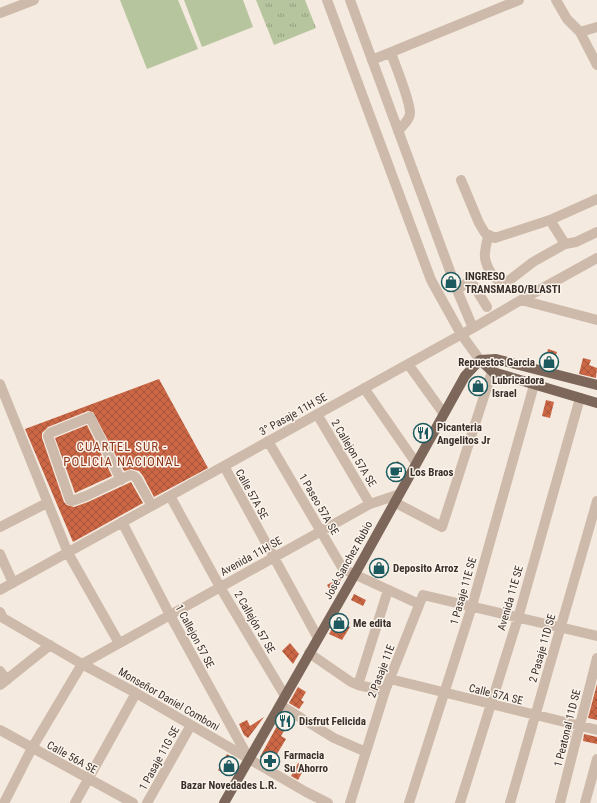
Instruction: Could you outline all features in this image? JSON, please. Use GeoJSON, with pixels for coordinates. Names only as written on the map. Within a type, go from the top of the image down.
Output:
{"type":"FeatureCollection","features":[{"type":"Feature","properties":{"kind":"main road"},"geometry":{"type":"LineString","coordinates":[[480,360],[496,359],[597,385]]}},
{"type":"Feature","properties":{"kind":"main road"},"geometry":{"type":"LineString","coordinates":[[480,360],[493,372],[597,403]]}},
{"type":"Feature","properties":{"kind":"main road","name":"José Sanchez Rubio"},"geometry":{"type":"LineString","coordinates":[[224,803],[355,574],[465,376],[480,360]]}},
{"type":"Feature","properties":{"kind":"street"},"geometry":{"type":"LineString","coordinates":[[0,13],[34,0]]}},
{"type":"Feature","properties":{"kind":"street"},"geometry":{"type":"LineString","coordinates":[[327,0],[431,280],[460,334],[480,360]]}},
{"type":"Feature","properties":{"kind":"street"},"geometry":{"type":"LineString","coordinates":[[350,0],[457,290],[474,328]]}},
{"type":"Feature","properties":{"kind":"street"},"geometry":{"type":"LineString","coordinates":[[372,60],[519,0]]}},
{"type":"Feature","properties":{"kind":"street"},"geometry":{"type":"LineString","coordinates":[[556,0],[568,19],[580,32],[597,65]]}},
{"type":"Feature","properties":{"kind":"street"},"geometry":{"type":"LineString","coordinates":[[580,32],[597,27]]}},
{"type":"Feature","properties":{"kind":"street"},"geometry":{"type":"LineString","coordinates":[[391,53],[410,113],[408,119],[398,131]]}},
{"type":"Feature","properties":{"kind":"street"},"geometry":{"type":"LineString","coordinates":[[461,180],[479,223],[488,236],[495,238],[502,237],[550,220],[597,199]]}},
{"type":"Feature","properties":{"kind":"street"},"geometry":{"type":"LineString","coordinates":[[550,220],[565,244]]}},
{"type":"Feature","properties":{"kind":"street"},"geometry":{"type":"LineString","coordinates":[[488,236],[485,258],[490,271],[496,280],[503,283],[507,282],[533,262],[565,244],[576,242],[597,232]]}},
{"type":"Feature","properties":{"kind":"street","name":"3° Pasaje 11H SE"},"geometry":{"type":"LineString","coordinates":[[0,590],[460,334],[474,328],[597,258]]}},
{"type":"Feature","properties":{"kind":"street"},"geometry":{"type":"LineString","coordinates":[[457,290],[468,282],[471,283],[487,307]]}},
{"type":"Feature","properties":{"kind":"street"},"geometry":{"type":"LineString","coordinates":[[521,300],[597,320]]}},
{"type":"Feature","properties":{"kind":"street"},"geometry":{"type":"LineString","coordinates":[[396,499],[442,527],[496,359]]}},
{"type":"Feature","properties":{"kind":"street"},"geometry":{"type":"LineString","coordinates":[[408,364],[444,414]]}},
{"type":"Feature","properties":{"kind":"street"},"geometry":{"type":"LineString","coordinates":[[0,384],[68,553],[119,644]]}},
{"type":"Feature","properties":{"kind":"street","name":"1 Pasaje 11E SE"},"geometry":{"type":"LineString","coordinates":[[409,803],[472,606],[534,385]]}},
{"type":"Feature","properties":{"kind":"street"},"geometry":{"type":"LineString","coordinates":[[364,388],[416,463]]}},
{"type":"Feature","properties":{"kind":"street","name":"Avenida 11E SE"},"geometry":{"type":"LineString","coordinates":[[460,803],[518,618],[580,398]]}},
{"type":"Feature","properties":{"kind":"street","name":"2 Callejon 57A SE"},"geometry":{"type":"LineString","coordinates":[[317,414],[370,504]]}},
{"type":"Feature","properties":{"kind":"street"},"geometry":{"type":"LineString","coordinates":[[121,480],[90,417],[50,433],[48,436],[70,500],[72,501],[86,496],[130,476],[134,476],[152,506]]}},
{"type":"Feature","properties":{"kind":"street","name":"1 Paseo 57A SE"},"geometry":{"type":"LineString","coordinates":[[268,441],[343,569],[388,590],[421,599],[472,606],[597,636]]}},
{"type":"Feature","properties":{"kind":"street","name":"Calle 57A SE"},"geometry":{"type":"LineString","coordinates":[[224,466],[318,638]]}},
{"type":"Feature","properties":{"kind":"street","name":"2 Callejón 57 SE"},"geometry":{"type":"LineString","coordinates":[[170,496],[282,701],[334,738],[366,752]]}},
{"type":"Feature","properties":{"kind":"street","name":"Avenida 11H SE"},"geometry":{"type":"LineString","coordinates":[[82,664],[370,504],[396,499]]}},
{"type":"Feature","properties":{"kind":"street","name":"2 Pasaje 11D SE"},"geometry":{"type":"LineString","coordinates":[[510,803],[597,501]]}},
{"type":"Feature","properties":{"kind":"street"},"geometry":{"type":"LineString","coordinates":[[0,527],[47,503]]}},
{"type":"Feature","properties":{"kind":"street","name":"1 Callejon 57 SE"},"geometry":{"type":"LineString","coordinates":[[122,522],[170,615],[249,760]]}},
{"type":"Feature","properties":{"kind":"street"},"geometry":{"type":"LineString","coordinates":[[0,554],[13,583]]}},
{"type":"Feature","properties":{"kind":"street"},"geometry":{"type":"LineString","coordinates":[[358,685],[388,590]]}},
{"type":"Feature","properties":{"kind":"street","name":"2 Pasaje 11E"},"geometry":{"type":"LineString","coordinates":[[350,803],[385,691],[421,599]]}},
{"type":"Feature","properties":{"kind":"street","name":"Monseñor Daniel Comboni"},"geometry":{"type":"LineString","coordinates":[[0,612],[3,618],[82,664],[136,693],[249,760],[328,803]]}},
{"type":"Feature","properties":{"kind":"street"},"geometry":{"type":"LineString","coordinates":[[0,671],[3,682],[50,645]]}},
{"type":"Feature","properties":{"kind":"street"},"geometry":{"type":"LineString","coordinates":[[310,653],[351,682],[385,691]]}},
{"type":"Feature","properties":{"kind":"street","name":"1 Peatonal 11D SE"},"geometry":{"type":"LineString","coordinates":[[560,803],[597,658]]}},
{"type":"Feature","properties":{"kind":"street"},"geometry":{"type":"LineString","coordinates":[[4,803],[32,748],[82,664]]}},
{"type":"Feature","properties":{"kind":"street","name":"Calle 57A SE"},"geometry":{"type":"LineString","coordinates":[[390,679],[490,705],[597,730]]}},
{"type":"Feature","properties":{"kind":"street"},"geometry":{"type":"LineString","coordinates":[[75,803],[136,693]]}},
{"type":"Feature","properties":{"kind":"street","name":"1 Pasaje 11G SE"},"geometry":{"type":"LineString","coordinates":[[147,803],[191,725]]}},
{"type":"Feature","properties":{"kind":"street","name":"Calle 56A SE"},"geometry":{"type":"LineString","coordinates":[[0,730],[133,803]]}},
{"type":"Feature","properties":{"kind":"street"},"geometry":{"type":"LineString","coordinates":[[585,803],[597,759]]}},
{"type":"Feature","properties":{"kind":"green space"},"geometry":{"type":"Polygon","coordinates":[[[120,0],[178,0],[198,49],[147,69],[120,0]]]}},
{"type":"Feature","properties":{"kind":"green space"},"geometry":{"type":"Polygon","coordinates":[[[184,0],[243,0],[253,27],[202,47],[184,0]]]}},
{"type":"Feature","properties":{"kind":"green space"},"geometry":{"type":"Polygon","coordinates":[[[256,0],[305,0],[316,28],[274,45],[256,0]]]}},
{"type":"Feature","properties":{"kind":"building"},"geometry":{"type":"Polygon","coordinates":[[[548,349],[557,352],[552,367],[544,364],[548,349]]]}},
{"type":"Feature","properties":{"kind":"building"},"geometry":{"type":"Polygon","coordinates":[[[583,358],[591,360],[589,365],[597,368],[596,378],[579,374],[583,358]]]}},
{"type":"Feature","properties":{"kind":"building"},"geometry":{"type":"Polygon","coordinates":[[[159,379],[208,468],[154,497],[139,471],[131,469],[124,471],[93,412],[88,411],[48,427],[42,433],[42,438],[64,502],[67,505],[74,507],[88,502],[131,482],[143,503],[73,542],[25,429],[159,379]]]}},
{"type":"Feature","properties":{"kind":"building","name":"Lubricadora Israel"},"geometry":{"type":"Polygon","coordinates":[[[476,379],[482,381],[479,392],[472,389],[476,379]]]}},
{"type":"Feature","properties":{"kind":"building"},"geometry":{"type":"Polygon","coordinates":[[[546,400],[554,402],[550,418],[542,416],[546,400]]]}},
{"type":"Feature","properties":{"kind":"building","name":"Picanteria Angelitos Jr"},"geometry":{"type":"Polygon","coordinates":[[[425,423],[429,428],[423,438],[417,428],[425,423]]]}},
{"type":"Feature","properties":{"kind":"building"},"geometry":{"type":"Polygon","coordinates":[[[87,425],[112,476],[75,493],[55,438],[87,425]]]}},
{"type":"Feature","properties":{"kind":"building","name":"Los Braos"},"geometry":{"type":"Polygon","coordinates":[[[398,461],[401,466],[393,472],[389,467],[398,461]]]}},
{"type":"Feature","properties":{"kind":"building","name":"Deposito Arroz"},"geometry":{"type":"Polygon","coordinates":[[[375,561],[386,566],[383,574],[372,569],[375,561]]]}},
{"type":"Feature","properties":{"kind":"building"},"geometry":{"type":"Polygon","coordinates":[[[343,576],[333,596],[327,585],[343,576]]]}},
{"type":"Feature","properties":{"kind":"building"},"geometry":{"type":"Polygon","coordinates":[[[354,594],[366,600],[363,606],[351,600],[354,594]]]}},
{"type":"Feature","properties":{"kind":"building"},"geometry":{"type":"Polygon","coordinates":[[[337,620],[350,627],[342,640],[329,634],[337,620]]]}},
{"type":"Feature","properties":{"kind":"building"},"geometry":{"type":"Polygon","coordinates":[[[290,643],[299,654],[293,664],[282,651],[290,643]]]}},
{"type":"Feature","properties":{"kind":"building"},"geometry":{"type":"Polygon","coordinates":[[[597,684],[597,720],[588,718],[597,684]]]}},
{"type":"Feature","properties":{"kind":"building"},"geometry":{"type":"Polygon","coordinates":[[[298,687],[306,692],[301,700],[304,702],[299,709],[289,703],[298,687]]]}},
{"type":"Feature","properties":{"kind":"building"},"geometry":{"type":"Polygon","coordinates":[[[283,715],[291,719],[281,736],[286,739],[271,764],[260,757],[283,715]]]}},
{"type":"Feature","properties":{"kind":"building"},"geometry":{"type":"Polygon","coordinates":[[[264,717],[248,738],[244,735],[239,724],[247,720],[250,726],[264,717]]]}},
{"type":"Feature","properties":{"kind":"building"},"geometry":{"type":"Polygon","coordinates":[[[566,729],[572,730],[570,739],[564,737],[566,729]]]}},
{"type":"Feature","properties":{"kind":"building"},"geometry":{"type":"Polygon","coordinates":[[[584,734],[597,737],[597,744],[583,741],[584,734]]]}},
{"type":"Feature","properties":{"kind":"building"},"geometry":{"type":"Polygon","coordinates":[[[227,754],[235,759],[226,775],[218,770],[227,754]]]}},
{"type":"Feature","properties":{"kind":"building"},"geometry":{"type":"Polygon","coordinates":[[[298,763],[305,767],[298,780],[291,776],[298,763]]]}},
{"type":"Feature","properties":{"kind":"place","name":"INGRESO TRANSMABO/BLASTI"},"geometry":{"type":"Point","coordinates":[451,282]}},
{"type":"Feature","properties":{"kind":"place","name":"Repuestos Garcia"},"geometry":{"type":"Point","coordinates":[549,362]}},
{"type":"Feature","properties":{"kind":"place","name":"Lubricadora Israel"},"geometry":{"type":"Point","coordinates":[478,386]}},
{"type":"Feature","properties":{"kind":"place","name":"Picanteria Angelitos Jr"},"geometry":{"type":"Point","coordinates":[423,433]}},
{"type":"Feature","properties":{"kind":"place","name":"Los Braos"},"geometry":{"type":"Point","coordinates":[396,472]}},
{"type":"Feature","properties":{"kind":"place","name":"Deposito Arroz"},"geometry":{"type":"Point","coordinates":[379,568]}},
{"type":"Feature","properties":{"kind":"place","name":"Me edita"},"geometry":{"type":"Point","coordinates":[339,623]}},
{"type":"Feature","properties":{"kind":"place","name":"Disfrut Felicida"},"geometry":{"type":"Point","coordinates":[285,721]}},
{"type":"Feature","properties":{"kind":"place","name":"Farmacia Su Ahorro"},"geometry":{"type":"Point","coordinates":[270,761]}},
{"type":"Feature","properties":{"kind":"place","name":"Bazar Novedades L.R."},"geometry":{"type":"Point","coordinates":[229,766]}},
{"type":"Feature","properties":{"kind":"district","name":"CUARTEL SUR - POLICIA NACIONAL"},"geometry":{"type":"Point","coordinates":[122,454]}}]}
